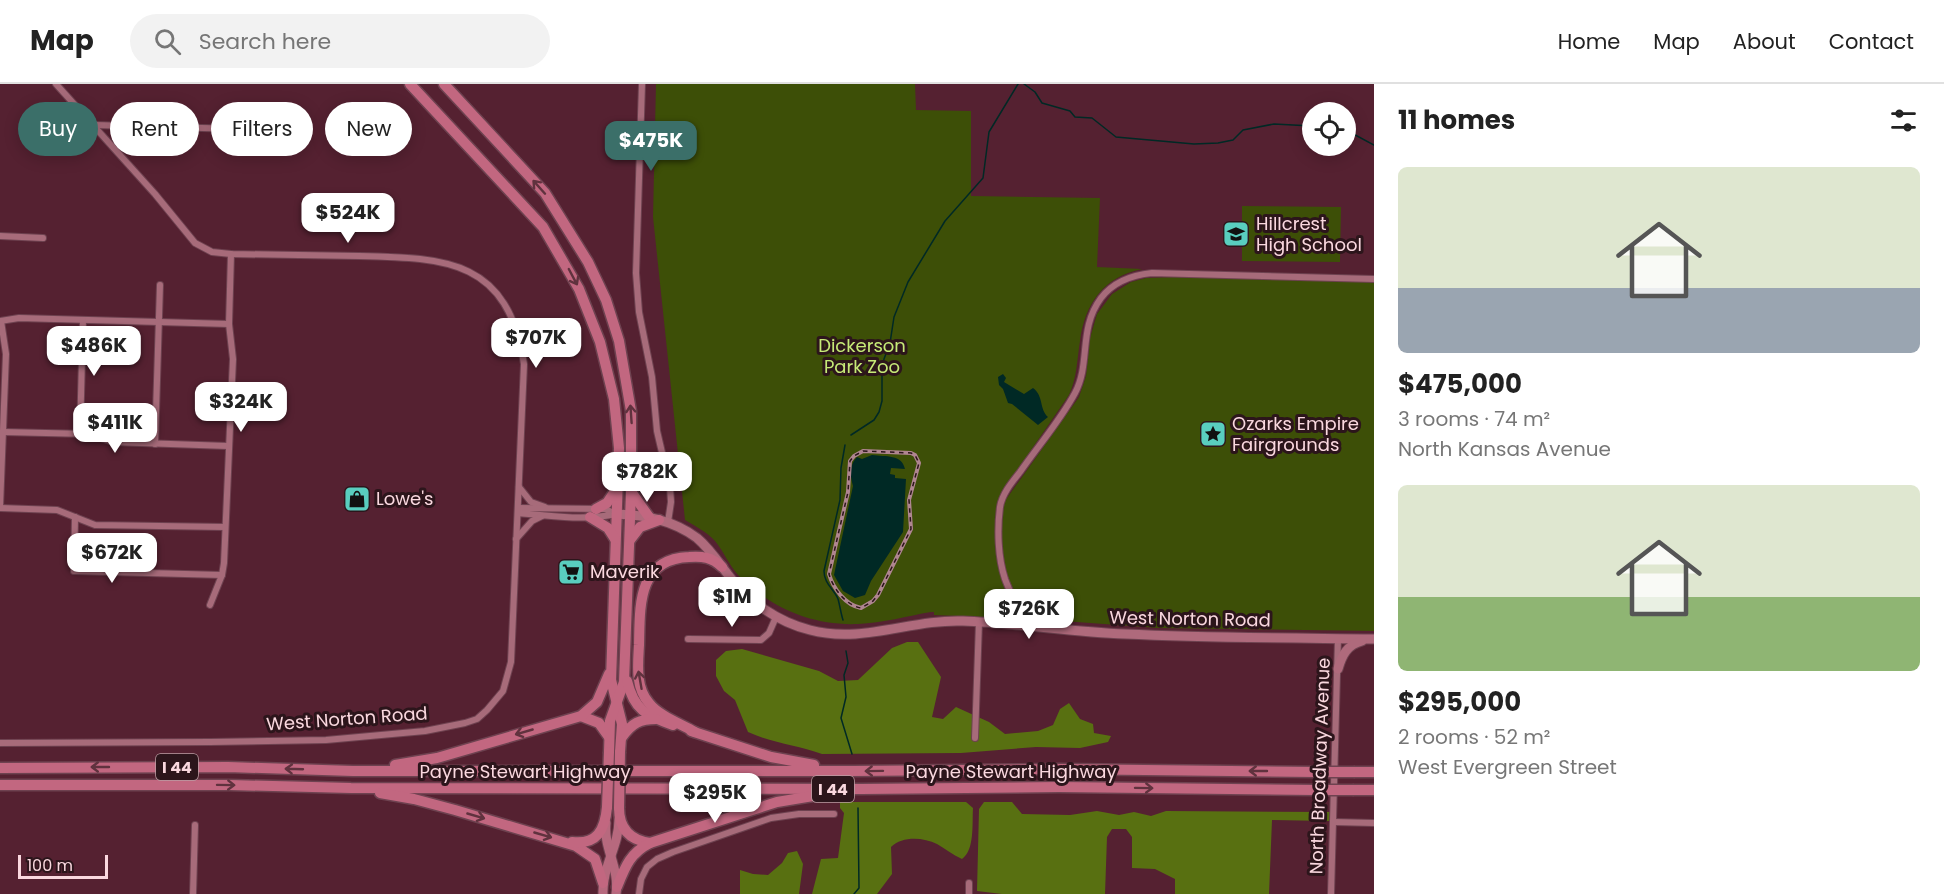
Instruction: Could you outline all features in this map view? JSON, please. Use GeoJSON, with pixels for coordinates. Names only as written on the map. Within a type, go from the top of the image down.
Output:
{"type":"FeatureCollection","features":[{"type":"Feature","properties":{"kind":"highway"},"geometry":{"type":"LineString","coordinates":[[411,84],[543,227],[579,289],[602,349],[611,384],[619,448],[612,688],[621,719],[622,737]]}},
{"type":"Feature","properties":{"kind":"highway"},"geometry":{"type":"LineString","coordinates":[[444,84],[545,194],[573,236],[600,287],[622,355],[631,411],[631,515],[624,687],[611,717],[609,737]]}},
{"type":"Feature","properties":{"kind":"highway"},"geometry":{"type":"LineString","coordinates":[[615,539],[593,513],[607,503],[617,488]]}},
{"type":"Feature","properties":{"kind":"highway"},"geometry":{"type":"LineString","coordinates":[[629,540],[640,527],[659,520],[631,492]]}},
{"type":"Feature","properties":{"kind":"highway"},"geometry":{"type":"LineString","coordinates":[[695,732],[657,710],[649,703],[641,690],[638,668],[642,594],[653,572],[670,560],[701,556],[713,560],[722,567]]}},
{"type":"Feature","properties":{"kind":"highway"},"geometry":{"type":"LineString","coordinates":[[353,771],[437,758],[581,716],[597,702],[612,667]]}},
{"type":"Feature","properties":{"kind":"highway"},"geometry":{"type":"LineString","coordinates":[[625,675],[635,704],[656,719],[784,760],[853,771]]}},
{"type":"Feature","properties":{"kind":"highway"},"geometry":{"type":"LineString","coordinates":[[581,716],[599,723],[609,737],[615,752],[615,812],[629,835],[634,839],[650,843]]}},
{"type":"Feature","properties":{"kind":"highway"},"geometry":{"type":"LineString","coordinates":[[615,752],[629,728],[638,721],[656,719]]}},
{"type":"Feature","properties":{"kind":"highway","name":"Payne Stewart Highway"},"geometry":{"type":"LineString","coordinates":[[0,768],[228,767],[353,771],[1060,769],[1374,772]]}},
{"type":"Feature","properties":{"kind":"highway","name":"Payne Stewart Highway"},"geometry":{"type":"LineString","coordinates":[[0,785],[861,789],[1059,787],[1374,790]]}},
{"type":"Feature","properties":{"kind":"highway"},"geometry":{"type":"LineString","coordinates":[[351,788],[421,801],[563,841],[578,843],[590,840],[598,834],[615,812]]}},
{"type":"Feature","properties":{"kind":"highway"},"geometry":{"type":"LineString","coordinates":[[616,890],[628,859],[641,847],[650,843],[777,802],[861,789]]}},
{"type":"Feature","properties":{"kind":"highway"},"geometry":{"type":"LineString","coordinates":[[563,841],[593,856],[599,866],[603,889]]}},
{"type":"Feature","properties":{"kind":"main road","name":"West Norton Road"},"geometry":{"type":"LineString","coordinates":[[616,514],[659,520],[698,540],[746,595],[776,617],[809,630],[849,635],[936,622],[979,622],[1134,635],[1371,639]]}},
{"type":"Feature","properties":{"kind":"main road"},"geometry":{"type":"LineString","coordinates":[[1338,669],[1343,654],[1349,647],[1371,639]]}},
{"type":"Feature","properties":{"kind":"main road"},"geometry":{"type":"LineString","coordinates":[[603,889],[606,867],[618,835],[615,812]]}},
{"type":"Feature","properties":{"kind":"main road"},"geometry":{"type":"LineString","coordinates":[[606,823],[605,836],[616,872],[616,890]]}},
{"type":"Feature","properties":{"kind":"street"},"geometry":{"type":"LineString","coordinates":[[56,84],[73,102]]}},
{"type":"Feature","properties":{"kind":"street"},"geometry":{"type":"LineString","coordinates":[[642,84],[635,260],[638,299],[652,376],[657,431],[670,487],[671,502],[659,520]]}},
{"type":"Feature","properties":{"kind":"street"},"geometry":{"type":"LineString","coordinates":[[98,125],[211,128]]}},
{"type":"Feature","properties":{"kind":"street"},"geometry":{"type":"LineString","coordinates":[[98,130],[195,243],[212,252],[231,255],[409,258],[460,266],[479,278],[496,294],[510,316],[519,340],[524,364],[518,510]]}},
{"type":"Feature","properties":{"kind":"street"},"geometry":{"type":"LineString","coordinates":[[0,236],[43,238]]}},
{"type":"Feature","properties":{"kind":"street"},"geometry":{"type":"LineString","coordinates":[[210,605],[222,575],[225,527],[233,359],[229,324],[231,255]]}},
{"type":"Feature","properties":{"kind":"street"},"geometry":{"type":"LineString","coordinates":[[1023,626],[1002,570],[1000,505],[1010,485],[1075,393],[1082,373],[1086,332],[1091,316],[1104,295],[1118,283],[1136,275],[1161,273],[1374,279]]}},
{"type":"Feature","properties":{"kind":"street"},"geometry":{"type":"LineString","coordinates":[[155,444],[160,285]]}},
{"type":"Feature","properties":{"kind":"street"},"geometry":{"type":"LineString","coordinates":[[225,527],[100,525],[90,524],[51,509],[0,507],[6,354],[1,321],[19,318],[229,324]]}},
{"type":"Feature","properties":{"kind":"street"},"geometry":{"type":"LineString","coordinates":[[80,434],[83,320]]}},
{"type":"Feature","properties":{"kind":"street"},"geometry":{"type":"LineString","coordinates":[[3,432],[93,435],[113,442],[228,446]]}},
{"type":"Feature","properties":{"kind":"street"},"geometry":{"type":"LineString","coordinates":[[519,487],[531,502],[551,509]]}},
{"type":"Feature","properties":{"kind":"street","name":"West Norton Road"},"geometry":{"type":"LineString","coordinates":[[518,510],[551,509],[616,514]]}},
{"type":"Feature","properties":{"kind":"street","name":"West Norton Road"},"geometry":{"type":"LineString","coordinates":[[518,510],[542,516],[593,513]]}},
{"type":"Feature","properties":{"kind":"street","name":"West Norton Road"},"geometry":{"type":"LineString","coordinates":[[0,743],[335,739],[403,734],[477,719],[500,696],[511,662],[518,510]]}},
{"type":"Feature","properties":{"kind":"street"},"geometry":{"type":"LineString","coordinates":[[516,539],[532,521],[542,516]]}},
{"type":"Feature","properties":{"kind":"street"},"geometry":{"type":"LineString","coordinates":[[75,518],[74,571],[222,575]]}},
{"type":"Feature","properties":{"kind":"street"},"geometry":{"type":"LineString","coordinates":[[688,639],[761,640],[769,633],[776,617]]}},
{"type":"Feature","properties":{"kind":"street"},"geometry":{"type":"LineString","coordinates":[[975,738],[979,622]]}},
{"type":"Feature","properties":{"kind":"street","name":"North Broadway Avenue"},"geometry":{"type":"LineString","coordinates":[[1331,894],[1338,638]]}},
{"type":"Feature","properties":{"kind":"street"},"geometry":{"type":"LineString","coordinates":[[639,894],[641,879],[647,867],[657,859],[673,852],[771,818],[799,814],[834,814]]}},
{"type":"Feature","properties":{"kind":"street"},"geometry":{"type":"LineString","coordinates":[[1334,822],[1374,823]]}},
{"type":"Feature","properties":{"kind":"street"},"geometry":{"type":"LineString","coordinates":[[193,894],[195,825]]}},
{"type":"Feature","properties":{"kind":"street"},"geometry":{"type":"LineString","coordinates":[[969,883],[969,894]]}},
{"type":"Feature","properties":{"kind":"green space","name":"Dickerson Park Zoo"},"geometry":{"type":"Polygon","coordinates":[[[656,84],[915,84],[916,110],[971,111],[971,196],[1100,198],[1097,267],[1142,269],[1117,278],[1107,285],[1092,304],[1083,327],[1072,389],[1007,485],[1007,498],[1079,397],[1086,376],[1090,338],[1097,314],[1112,294],[1131,282],[1146,278],[1177,277],[1374,282],[1374,631],[1158,628],[1036,619],[1028,605],[1011,611],[1011,615],[1004,618],[934,615],[934,612],[931,612],[877,622],[841,624],[824,622],[793,613],[750,587],[738,575],[712,538],[685,520],[653,217],[656,84]]]}},
{"type":"Feature","properties":{"kind":"green space"},"geometry":{"type":"Polygon","coordinates":[[[1242,206],[1341,207],[1340,262],[1242,261],[1242,206]]]}},
{"type":"Feature","properties":{"kind":"green space"},"geometry":{"type":"Polygon","coordinates":[[[907,642],[918,642],[941,677],[932,717],[943,719],[956,707],[989,722],[1005,734],[1038,731],[1053,725],[1060,709],[1069,703],[1080,719],[1093,724],[1094,733],[1111,736],[1108,742],[1080,748],[1036,747],[961,753],[822,754],[748,732],[735,700],[724,691],[716,676],[716,660],[726,651],[742,649],[819,671],[838,681],[858,680],[892,648],[907,642]]]}},
{"type":"Feature","properties":{"kind":"green space"},"geometry":{"type":"Polygon","coordinates":[[[840,802],[966,802],[973,808],[969,849],[962,859],[937,844],[919,839],[907,839],[891,847],[892,874],[877,894],[812,894],[821,859],[838,858],[844,813],[840,808],[840,802]]]}},
{"type":"Feature","properties":{"kind":"green space"},"geometry":{"type":"Polygon","coordinates":[[[984,802],[1012,802],[1022,814],[1070,815],[1097,811],[1119,815],[1134,812],[1151,816],[1166,811],[1331,812],[1330,821],[1272,820],[1269,894],[1175,894],[1175,879],[1155,869],[1132,868],[1132,837],[1126,829],[1112,829],[1107,837],[1105,894],[1002,894],[977,891],[979,809],[984,802]]]}},
{"type":"Feature","properties":{"kind":"green space"},"geometry":{"type":"Polygon","coordinates":[[[797,851],[803,864],[799,894],[740,894],[740,870],[768,875],[782,863],[788,853],[797,851]]]}},
{"type":"Feature","properties":{"kind":"shaded area"},"geometry":{"type":"Polygon","coordinates":[[[1003,374],[1006,378],[1004,382],[1024,394],[1033,388],[1048,417],[1038,425],[1008,403],[999,385],[998,377],[1003,374]]]}},
{"type":"Feature","properties":{"kind":"shaded area"},"geometry":{"type":"Polygon","coordinates":[[[872,455],[893,457],[903,464],[905,469],[891,468],[890,474],[895,475],[895,478],[906,479],[903,532],[871,581],[865,595],[855,598],[843,591],[834,575],[853,486],[851,467],[857,457],[862,459],[872,455]]]}},
{"type":"Feature","properties":{"kind":"waterway"},"geometry":{"type":"LineString","coordinates":[[851,435],[874,420],[879,412],[882,401],[884,359],[890,343],[894,317],[908,282],[945,221],[983,178],[989,132],[1018,84]]}},
{"type":"Feature","properties":{"kind":"waterway"},"geometry":{"type":"LineString","coordinates":[[1024,84],[1035,92],[1042,103],[1070,111],[1075,117],[1092,118],[1116,137],[1194,144],[1218,143],[1233,140],[1243,130],[1274,124],[1302,125]]}},
{"type":"Feature","properties":{"kind":"waterway"},"geometry":{"type":"LineString","coordinates":[[1356,135],[1374,145]]}},
{"type":"Feature","properties":{"kind":"waterway"},"geometry":{"type":"LineString","coordinates":[[843,620],[838,599],[824,571],[840,500],[841,468],[845,445]]}},
{"type":"Feature","properties":{"kind":"waterway"},"geometry":{"type":"LineString","coordinates":[[846,651],[848,663],[844,675],[846,697],[841,718],[852,754]]}},
{"type":"Feature","properties":{"kind":"waterway"},"geometry":{"type":"LineString","coordinates":[[854,894],[859,888],[858,808]]}},
{"type":"Feature","properties":{"kind":"railway"},"geometry":{"type":"LineString","coordinates":[[863,451],[911,453],[915,455],[919,463],[909,500],[911,529],[878,595],[861,608],[840,595],[829,574],[848,492],[850,461],[863,451]]}},
{"type":"Feature","properties":{"kind":"place","name":"Hillcrest High School"},"geometry":{"type":"Point","coordinates":[1236,234]}},
{"type":"Feature","properties":{"kind":"place","name":"Ozarks Empire Fairgrounds"},"geometry":{"type":"Point","coordinates":[1213,434]}},
{"type":"Feature","properties":{"kind":"place","name":"Lowe's"},"geometry":{"type":"Point","coordinates":[357,499]}},
{"type":"Feature","properties":{"kind":"place","name":"Maverik"},"geometry":{"type":"Point","coordinates":[571,572]}}]}
